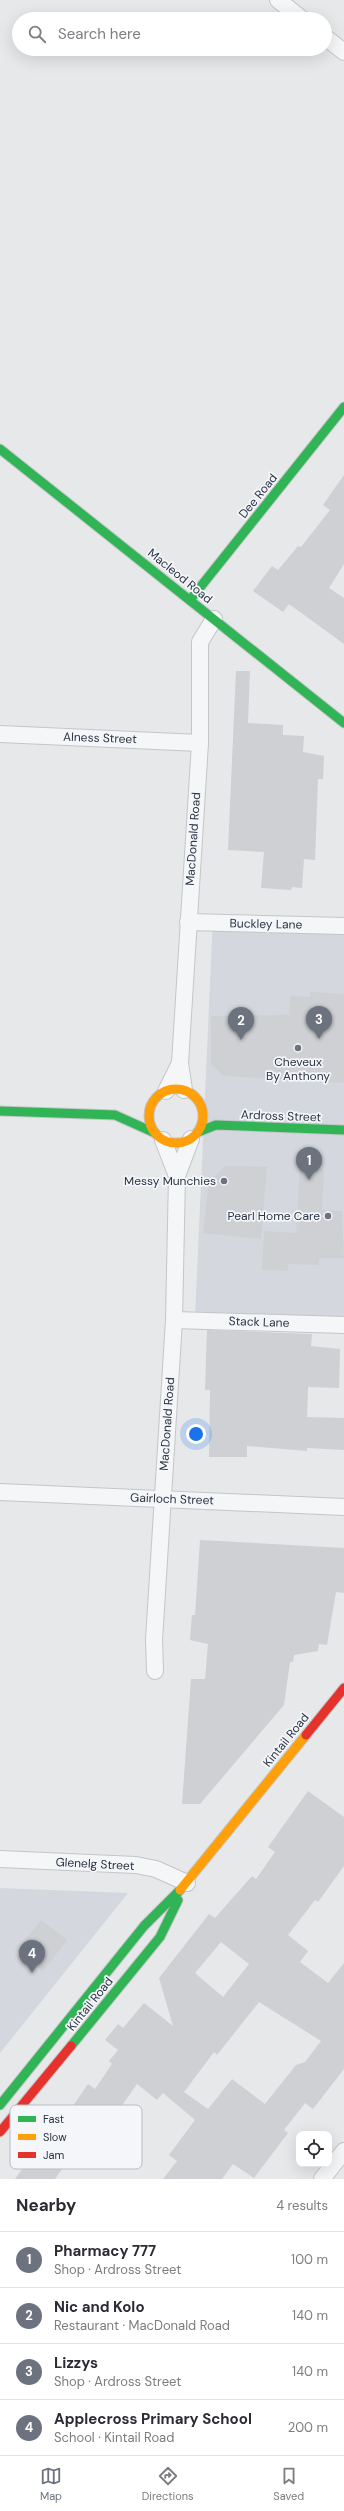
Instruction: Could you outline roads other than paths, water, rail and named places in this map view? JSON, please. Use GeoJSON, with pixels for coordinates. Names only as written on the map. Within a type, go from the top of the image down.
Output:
{"type":"FeatureCollection","features":[{"type":"Feature","properties":{"kind":"street"},"geometry":{"type":"LineString","coordinates":[[278,0],[293,12]]}},
{"type":"Feature","properties":{"kind":"street"},"geometry":{"type":"LineString","coordinates":[[332,43],[344,52]]}},
{"type":"Feature","properties":{"kind":"street","name":"Dee Road"},"geometry":{"type":"LineString","coordinates":[[190,600],[344,407]]}},
{"type":"Feature","properties":{"kind":"street","name":"Macleod Road"},"geometry":{"type":"LineString","coordinates":[[0,449],[344,723]]}},
{"type":"Feature","properties":{"kind":"street","name":"MacDonald Road"},"geometry":{"type":"LineString","coordinates":[[184,1090],[180,1063],[200,743],[200,642],[214,619]]}},
{"type":"Feature","properties":{"kind":"street","name":"Alness Street"},"geometry":{"type":"LineString","coordinates":[[0,734],[200,743]]}},
{"type":"Feature","properties":{"kind":"street","name":"Buckley Lane"},"geometry":{"type":"LineString","coordinates":[[188,922],[344,926]]}},
{"type":"Feature","properties":{"kind":"street","name":"MacDonald Road"},"geometry":{"type":"LineString","coordinates":[[162,1094],[180,1063]]}},
{"type":"Feature","properties":{"kind":"street"},"geometry":{"type":"LineString","coordinates":[[140,1104],[162,1094],[184,1090],[196,1098],[202,1110],[216,1125]]}},
{"type":"Feature","properties":{"kind":"street"},"geometry":{"type":"LineString","coordinates":[[159,1136],[150,1120],[150,1113],[154,1101],[162,1094]]}},
{"type":"Feature","properties":{"kind":"street"},"geometry":{"type":"LineString","coordinates":[[114,1115],[127,1110]]}},
{"type":"Feature","properties":{"kind":"street"},"geometry":{"type":"LineString","coordinates":[[0,1111],[114,1115],[177,1143],[195,1135],[202,1125],[202,1110]]}},
{"type":"Feature","properties":{"kind":"street","name":"Ardross Street"},"geometry":{"type":"LineString","coordinates":[[195,1135],[216,1125],[344,1130]]}},
{"type":"Feature","properties":{"kind":"street","name":"MacDonald Road"},"geometry":{"type":"LineString","coordinates":[[156,1672],[154,1640],[174,1320],[177,1176],[195,1135]]}},
{"type":"Feature","properties":{"kind":"street","name":"MacDonald Road"},"geometry":{"type":"LineString","coordinates":[[159,1136],[177,1176]]}},
{"type":"Feature","properties":{"kind":"street","name":"Stack Lane"},"geometry":{"type":"LineString","coordinates":[[174,1320],[344,1325]]}},
{"type":"Feature","properties":{"kind":"street","name":"Gairloch Street"},"geometry":{"type":"LineString","coordinates":[[0,1492],[344,1507]]}},
{"type":"Feature","properties":{"kind":"street","name":"Kintail Road"},"geometry":{"type":"LineString","coordinates":[[0,2105],[144,1926],[187,1883],[344,1688]]}},
{"type":"Feature","properties":{"kind":"street","name":"Glenelg Street"},"geometry":{"type":"LineString","coordinates":[[0,1859],[136,1865],[156,1868],[187,1883]]}},
{"type":"Feature","properties":{"kind":"street","name":"Kintail Road"},"geometry":{"type":"LineString","coordinates":[[22,2105],[160,1937],[187,1883]]}},
{"type":"Feature","properties":{"kind":"street","name":"Kintail Road"},"geometry":{"type":"LineString","coordinates":[[0,2132],[10,2120]]}},
{"type":"Feature","properties":{"kind":"street"},"geometry":{"type":"LineString","coordinates":[[322,2179],[344,2151]]}},
{"type":"Feature","properties":{"kind":"place","name":"Lizzys"},"geometry":{"type":"Point","coordinates":[319,1039]}},
{"type":"Feature","properties":{"kind":"place","name":"Nic and Kolo"},"geometry":{"type":"Point","coordinates":[241,1040]}},
{"type":"Feature","properties":{"kind":"place","name":"Cheveux By Anthony"},"geometry":{"type":"Point","coordinates":[298,1048]}},
{"type":"Feature","properties":{"kind":"place","name":"Pharmacy 777"},"geometry":{"type":"Point","coordinates":[309,1180]}},
{"type":"Feature","properties":{"kind":"place","name":"Messy Munchies"},"geometry":{"type":"Point","coordinates":[224,1181]}},
{"type":"Feature","properties":{"kind":"place","name":"Pearl Home Care"},"geometry":{"type":"Point","coordinates":[328,1216]}},
{"type":"Feature","properties":{"kind":"place","name":"Applecross Primary School"},"geometry":{"type":"Point","coordinates":[32,1973]}}]}
